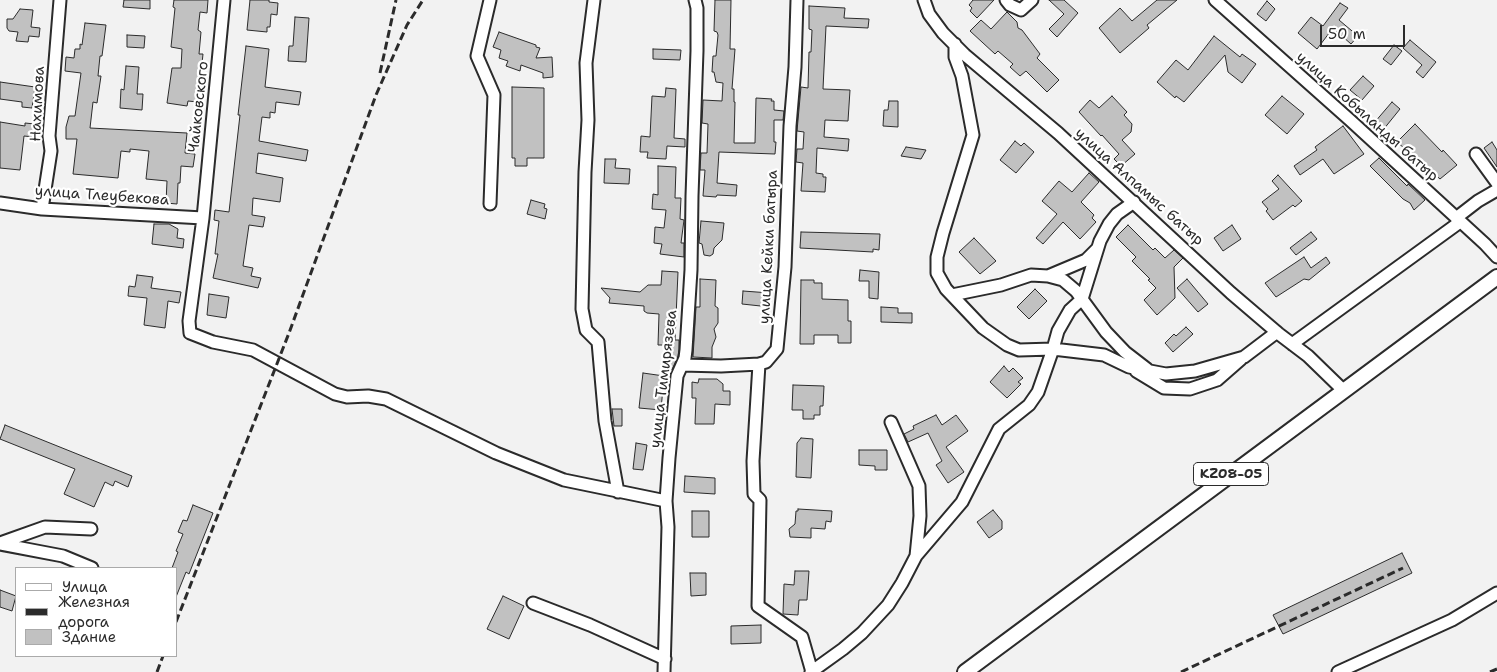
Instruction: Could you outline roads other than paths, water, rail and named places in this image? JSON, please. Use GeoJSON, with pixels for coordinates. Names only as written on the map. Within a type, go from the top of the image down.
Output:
{"type":"FeatureCollection","features":[{"type":"Feature","properties":{"kind":"main road","name":"KZ08-05"},"geometry":{"type":"LineString","coordinates":[[965,672],[1497,277]]}},
{"type":"Feature","properties":{"kind":"street","name":"Нахимова"},"geometry":{"type":"LineString","coordinates":[[42,209],[51,151],[49,136],[60,0]]}},
{"type":"Feature","properties":{"kind":"street","name":"Чайковского"},"geometry":{"type":"LineString","coordinates":[[224,0],[203,218],[189,321],[190,333],[213,342],[253,350],[335,394],[348,397],[368,396],[386,399],[496,454],[564,480],[618,492]]}},
{"type":"Feature","properties":{"kind":"street"},"geometry":{"type":"LineString","coordinates":[[490,0],[477,56],[494,95],[490,204]]}},
{"type":"Feature","properties":{"kind":"street"},"geometry":{"type":"LineString","coordinates":[[594,0],[586,64],[588,120],[584,172],[582,309],[586,330],[598,342],[605,421],[618,492],[666,501]]}},
{"type":"Feature","properties":{"kind":"street","name":"улица Тимирязева"},"geometry":{"type":"LineString","coordinates":[[664,672],[668,527],[666,501],[674,396],[677,376],[686,350],[691,270],[697,51],[697,8],[695,0]]}},
{"type":"Feature","properties":{"kind":"street","name":"улица Кейки батыра"},"geometry":{"type":"LineString","coordinates":[[759,364],[766,362],[777,349],[786,267],[790,126],[795,68],[796,0]]}},
{"type":"Feature","properties":{"kind":"street","name":"улица Алпамыс батыр"},"geometry":{"type":"LineString","coordinates":[[924,0],[929,14],[943,33],[1134,202],[1231,293],[1308,356],[1343,390]]}},
{"type":"Feature","properties":{"kind":"street"},"geometry":{"type":"LineString","coordinates":[[1006,0],[1010,5],[1021,10],[1032,0]]}},
{"type":"Feature","properties":{"kind":"street","name":"улица Кобыланды батыр"},"geometry":{"type":"LineString","coordinates":[[1215,0],[1351,121],[1497,257]]}},
{"type":"Feature","properties":{"kind":"street"},"geometry":{"type":"LineString","coordinates":[[955,44],[955,57],[962,76],[973,136],[950,207],[937,257],[937,273],[952,295],[983,328],[1007,345],[1019,350],[1053,349],[1104,355],[1129,367],[1164,388],[1190,389],[1217,380],[1277,332]]}},
{"type":"Feature","properties":{"kind":"street"},"geometry":{"type":"LineString","coordinates":[[1476,154],[1497,183]]}},
{"type":"Feature","properties":{"kind":"street"},"geometry":{"type":"LineString","coordinates":[[1292,344],[1458,220],[1478,201],[1497,190]]}},
{"type":"Feature","properties":{"kind":"street"},"geometry":{"type":"LineString","coordinates":[[682,365],[759,364],[753,461],[754,494],[760,500],[758,606],[802,637],[811,672],[843,650],[888,605],[916,556],[962,502],[999,429],[1029,405],[1038,392],[1058,332],[1070,310],[1082,299],[1109,224],[1117,214],[1134,202]]}},
{"type":"Feature","properties":{"kind":"street","name":"улица Тлеубекова"},"geometry":{"type":"LineString","coordinates":[[0,204],[42,209],[203,218]]}},
{"type":"Feature","properties":{"kind":"street"},"geometry":{"type":"LineString","coordinates":[[1048,276],[1086,260],[1099,248]]}},
{"type":"Feature","properties":{"kind":"street"},"geometry":{"type":"LineString","coordinates":[[952,295],[1001,285],[1032,275],[1048,276],[1063,280],[1076,291],[1106,332],[1125,352],[1150,371]]}},
{"type":"Feature","properties":{"kind":"street"},"geometry":{"type":"LineString","coordinates":[[1129,367],[1166,374],[1195,371],[1244,357]]}},
{"type":"Feature","properties":{"kind":"street"},"geometry":{"type":"LineString","coordinates":[[891,422],[919,486],[920,516],[916,556]]}},
{"type":"Feature","properties":{"kind":"street"},"geometry":{"type":"LineString","coordinates":[[0,544],[45,527],[92,529]]}},
{"type":"Feature","properties":{"kind":"street"},"geometry":{"type":"LineString","coordinates":[[0,544],[63,556],[90,567]]}},
{"type":"Feature","properties":{"kind":"street"},"geometry":{"type":"LineString","coordinates":[[1338,672],[1452,620],[1497,593]]}},
{"type":"Feature","properties":{"kind":"street"},"geometry":{"type":"LineString","coordinates":[[533,603],[590,625],[665,659]]}},
{"type":"Feature","properties":{"kind":"railway"},"geometry":{"type":"LineString","coordinates":[[380,73],[396,0]]}},
{"type":"Feature","properties":{"kind":"railway"},"geometry":{"type":"LineString","coordinates":[[178,617],[289,333],[376,95],[407,25],[423,0]]}},
{"type":"Feature","properties":{"kind":"railway"},"geometry":{"type":"LineString","coordinates":[[1181,672],[1403,568]]}},
{"type":"Feature","properties":{"kind":"railway"},"geometry":{"type":"LineString","coordinates":[[157,672],[163,657]]}},
{"type":"Feature","properties":{"kind":"railway"},"geometry":{"type":"LineString","coordinates":[[1490,672],[1497,669]]}}]}
